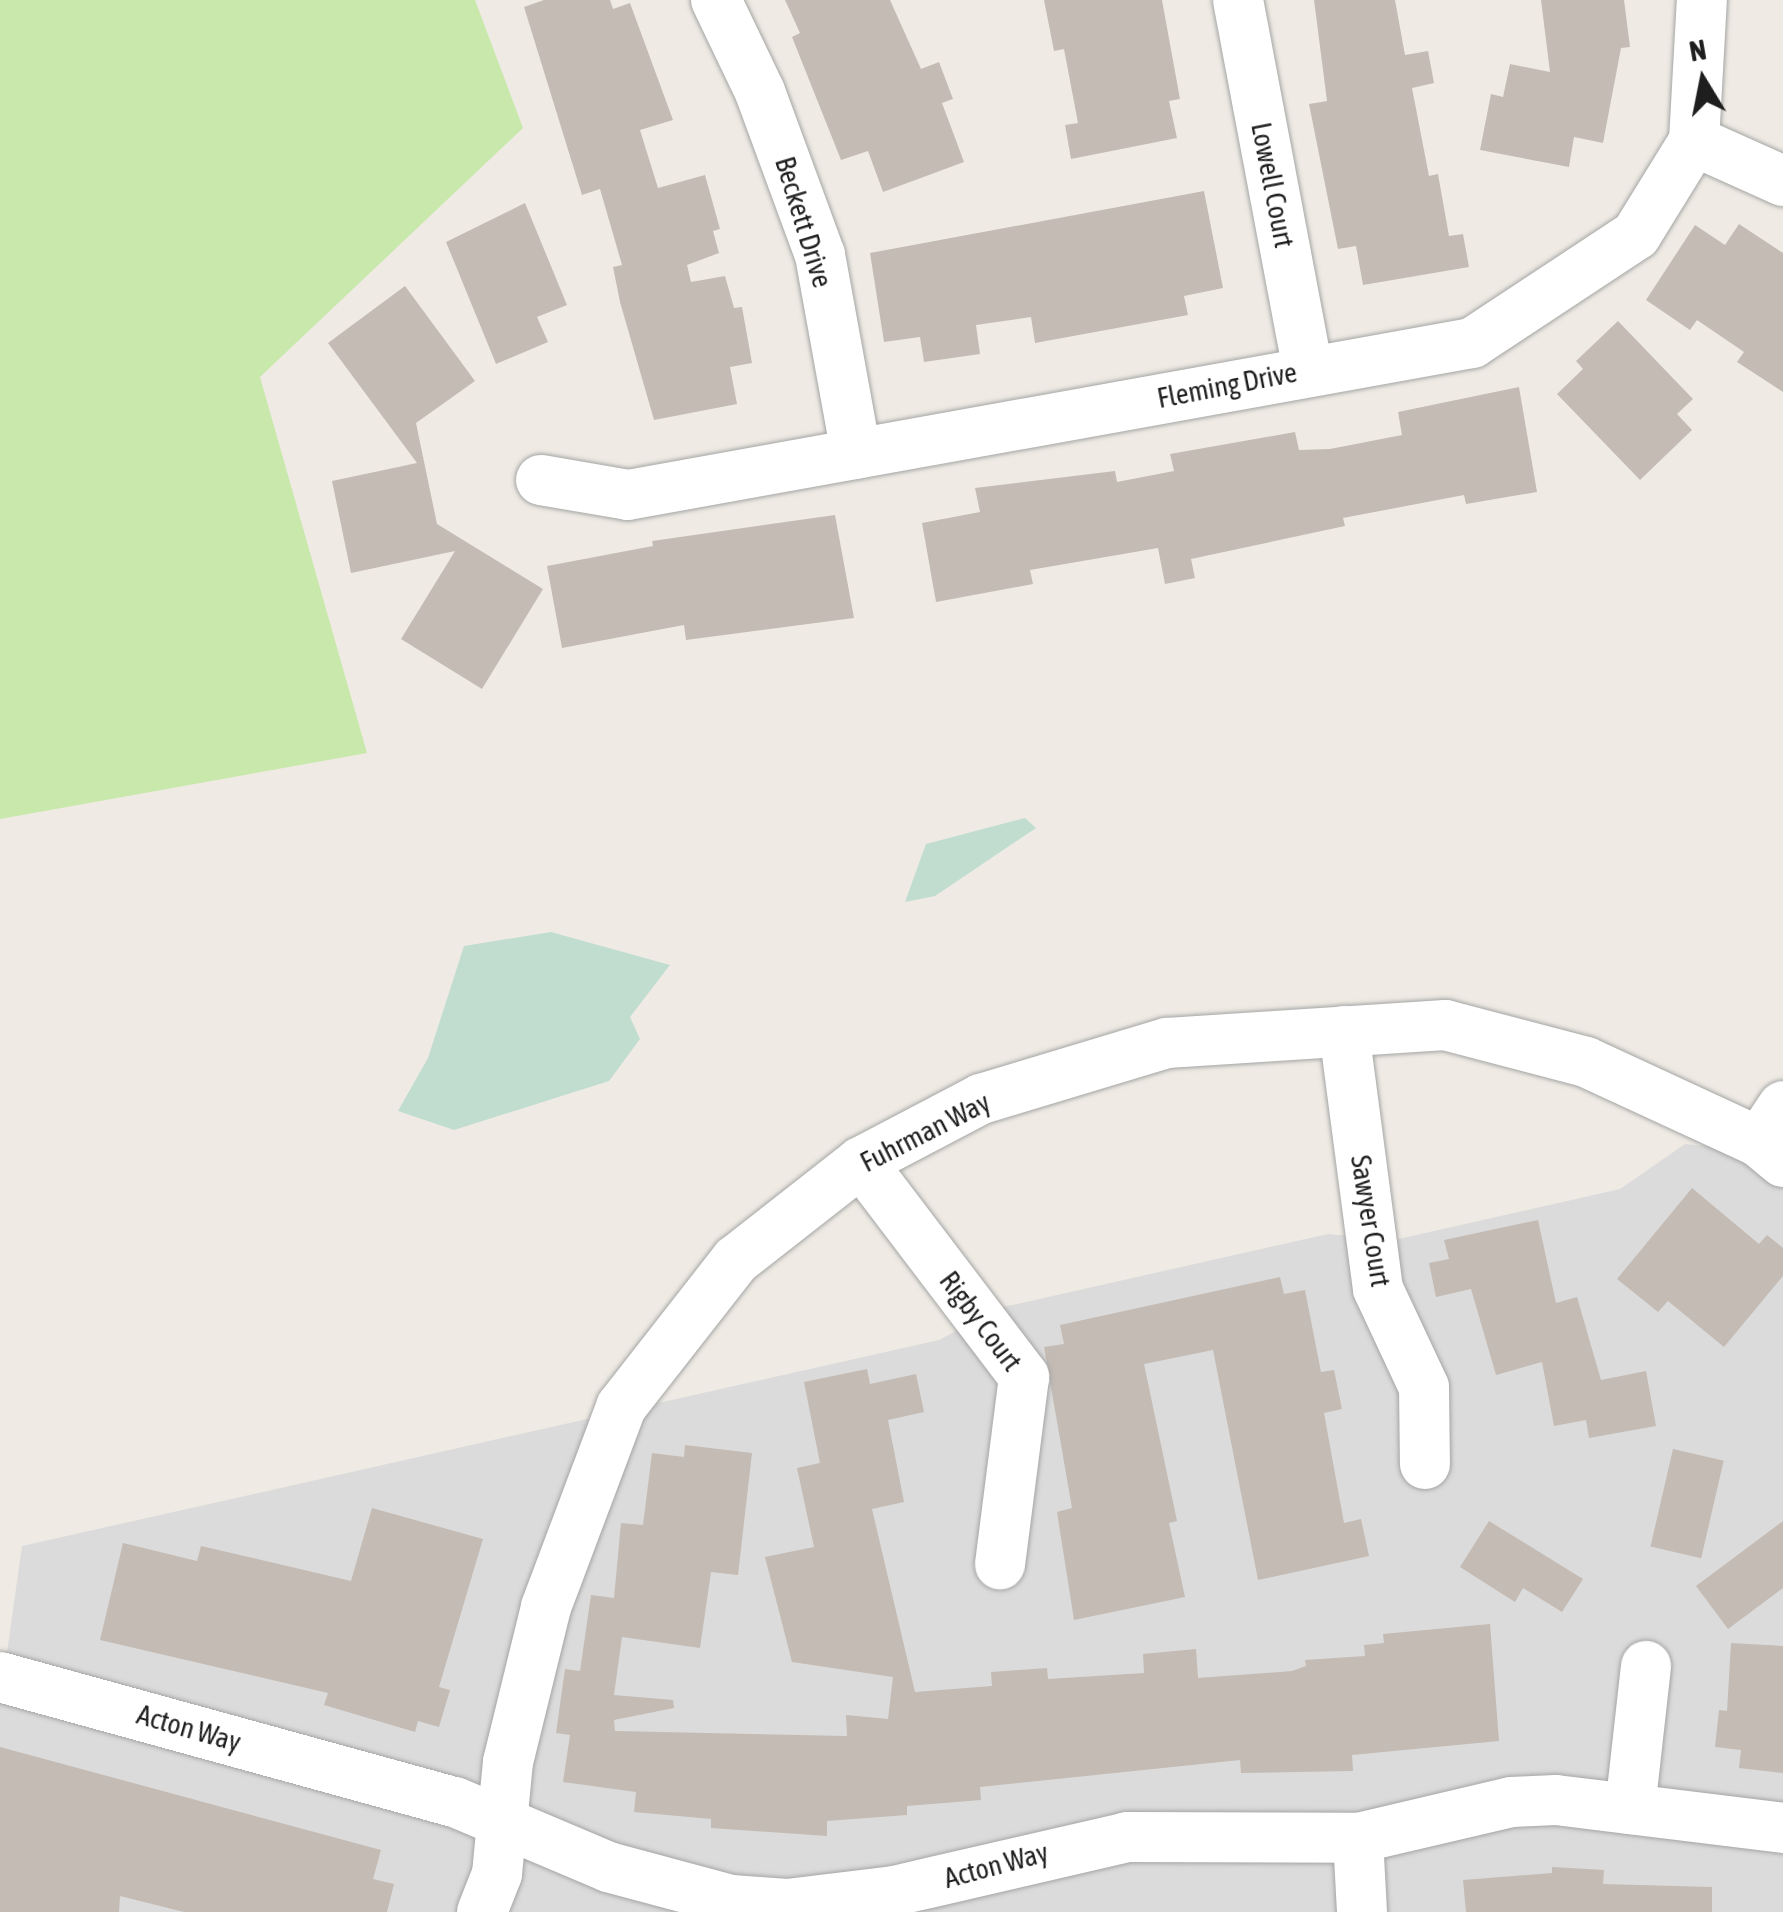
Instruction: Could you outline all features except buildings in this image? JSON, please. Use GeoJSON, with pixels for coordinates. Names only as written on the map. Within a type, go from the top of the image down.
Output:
{"type":"FeatureCollection","features":[{"type":"Feature","properties":{"kind":"street","name":"Beckett Drive"},"geometry":{"type":"LineString","coordinates":[[716,0],[760,92],[820,255],[856,454]]}},
{"type":"Feature","properties":{"kind":"street","name":"Lowell Court"},"geometry":{"type":"LineString","coordinates":[[1238,0],[1308,370]]}},
{"type":"Feature","properties":{"kind":"street","name":"Fleming Drive"},"geometry":{"type":"LineString","coordinates":[[541,480],[628,494],[1308,370],[1472,344],[1636,235],[1694,141],[1702,0]]}},
{"type":"Feature","properties":{"kind":"street"},"geometry":{"type":"LineString","coordinates":[[1694,141],[1783,181]]}},
{"type":"Feature","properties":{"kind":"street","name":"Fuhrman Way"},"geometry":{"type":"LineString","coordinates":[[482,1912],[497,1874],[508,1762],[546,1607],[621,1408],[736,1260],[861,1162],[981,1099],[1168,1043],[1446,1025],[1586,1062],[1775,1137]]}},
{"type":"Feature","properties":{"kind":"street","name":"Sawyer Court"},"geometry":{"type":"LineString","coordinates":[[1344,1031],[1378,1289],[1424,1387],[1425,1464]]}},
{"type":"Feature","properties":{"kind":"street","name":"Rigby Court"},"geometry":{"type":"LineString","coordinates":[[861,1162],[1024,1376],[1000,1564]]}},
{"type":"Feature","properties":{"kind":"street"},"geometry":{"type":"LineString","coordinates":[[1630,1809],[1646,1666]]}},
{"type":"Feature","properties":{"kind":"street","name":"Acton Way"},"geometry":{"type":"LineString","coordinates":[[0,1677],[502,1818],[608,1868],[732,1900],[954,1895],[1126,1837],[1358,1838],[1510,1802],[1630,1809],[1783,1828]]}},
{"type":"Feature","properties":{"kind":"street"},"geometry":{"type":"LineString","coordinates":[[1358,1838],[1362,1912]]}},
{"type":"Feature","properties":{"kind":"shaded area"},"geometry":{"type":"Polygon","coordinates":[[[1685,1144],[1783,1154],[1783,1912],[0,1912],[0,1702],[22,1546],[939,1340],[999,1308],[1328,1234],[1394,1240],[1620,1189],[1685,1144]]]}},
{"type":"Feature","properties":{"kind":"green space"},"geometry":{"type":"Polygon","coordinates":[[[0,0],[475,0],[523,128],[260,377],[367,753],[0,819],[0,0]]]}},
{"type":"Feature","properties":{"kind":"green space"},"geometry":{"type":"Polygon","coordinates":[[[1025,818],[1036,828],[935,896],[905,902],[926,844],[1025,818]]]}},
{"type":"Feature","properties":{"kind":"green space"},"geometry":{"type":"Polygon","coordinates":[[[551,932],[670,965],[630,1017],[640,1039],[609,1081],[454,1130],[398,1111],[428,1058],[464,946],[551,932]]]}}]}
